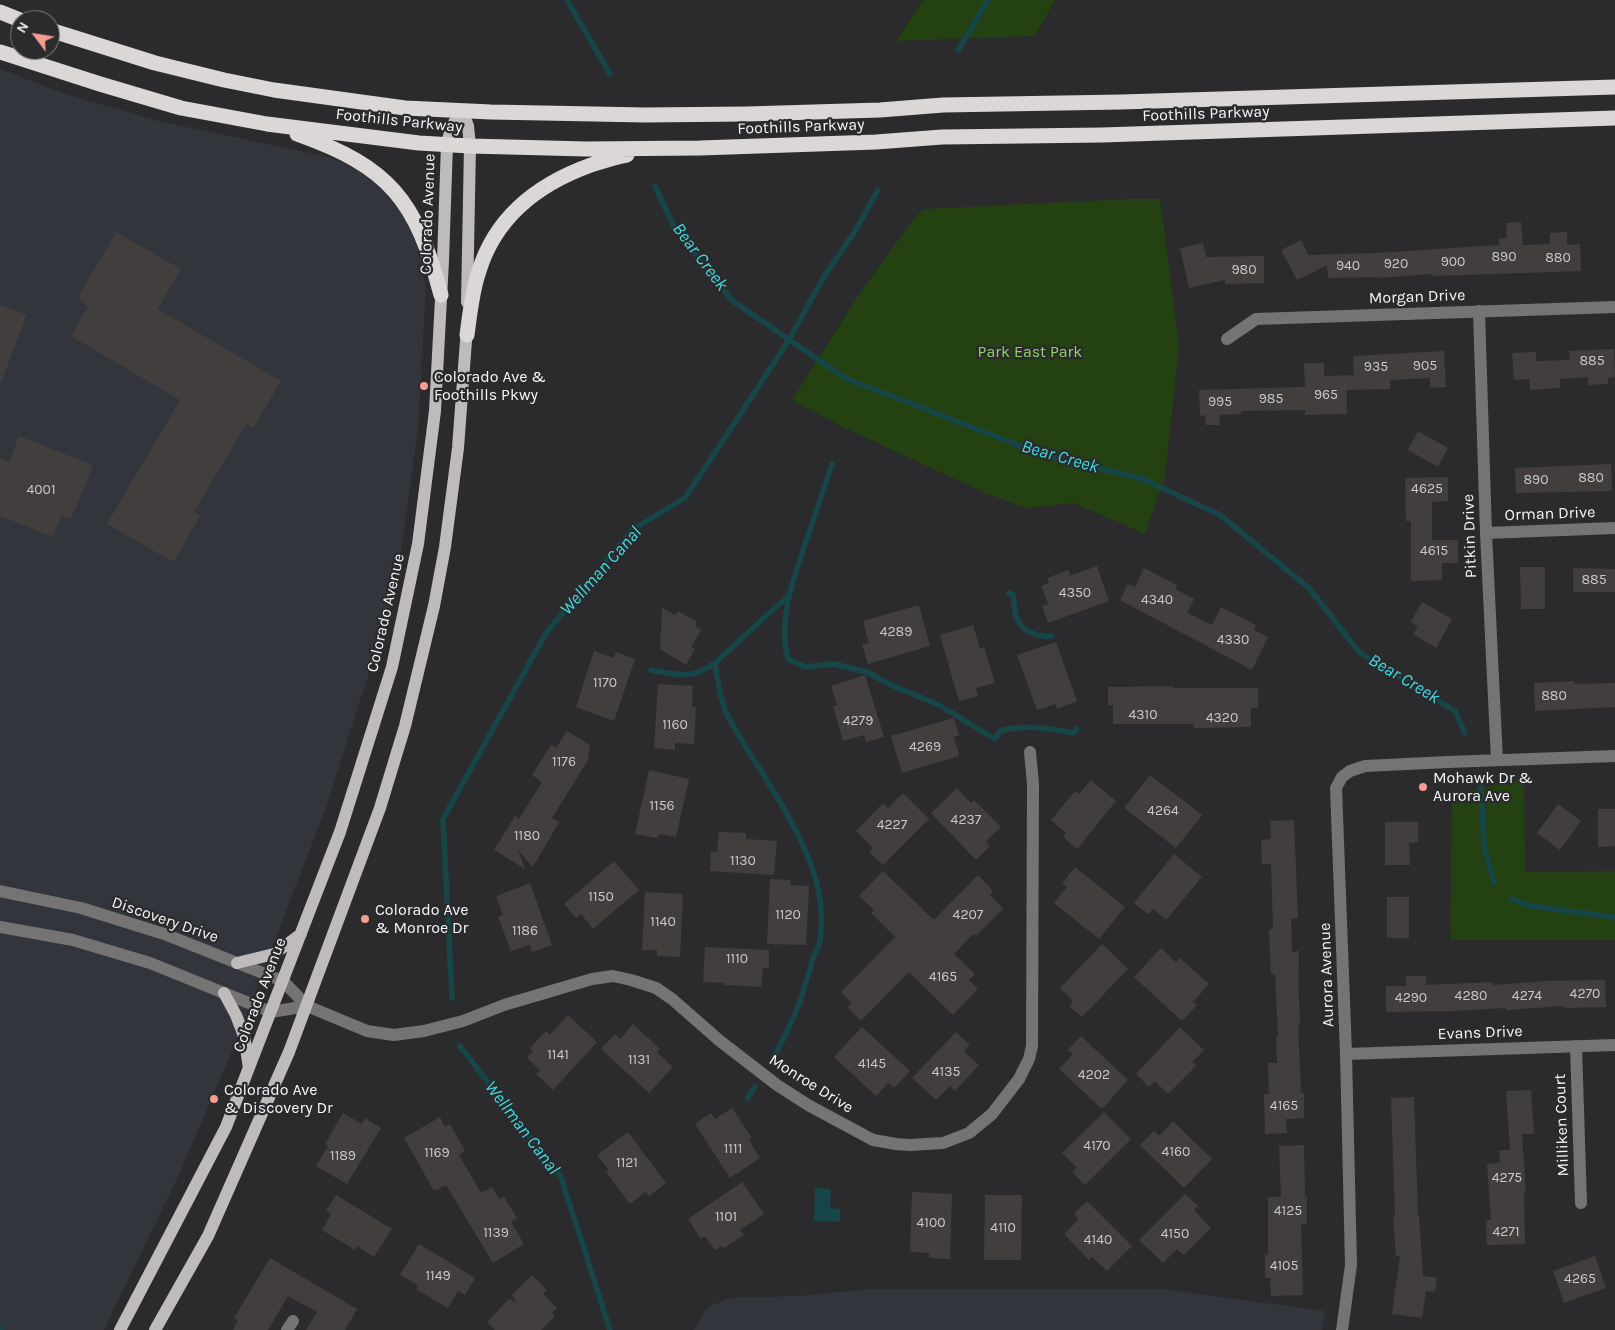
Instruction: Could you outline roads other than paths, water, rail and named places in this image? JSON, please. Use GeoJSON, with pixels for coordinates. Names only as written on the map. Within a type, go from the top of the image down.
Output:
{"type":"FeatureCollection","features":[{"type":"Feature","properties":{"kind":"highway","name":"Foothills Parkway"},"geometry":{"type":"LineString","coordinates":[[60,33],[155,63],[274,90],[405,108],[462,111],[645,115],[747,114],[880,110],[943,105],[1131,102],[1615,87]]}},
{"type":"Feature","properties":{"kind":"highway","name":"Foothills Parkway"},"geometry":{"type":"LineString","coordinates":[[0,52],[181,108],[267,124],[419,143],[470,146],[586,149],[700,148],[876,142],[942,137],[1112,135],[1615,118]]}},
{"type":"Feature","properties":{"kind":"highway"},"geometry":{"type":"LineString","coordinates":[[267,124],[346,153],[381,177],[408,208],[417,224],[426,244],[441,294]]}},
{"type":"Feature","properties":{"kind":"highway"},"geometry":{"type":"LineString","coordinates":[[466,335],[474,288],[485,255],[516,208],[532,194],[572,172],[618,156],[700,148]]}},
{"type":"Feature","properties":{"kind":"main road","name":"Colorado Avenue"},"geometry":{"type":"LineString","coordinates":[[120,1330],[226,1127],[340,832],[392,667],[418,544],[435,411],[447,144],[455,119],[462,111]]}},
{"type":"Feature","properties":{"kind":"main road"},"geometry":{"type":"LineString","coordinates":[[155,1330],[204,1244],[218,1215],[289,1052],[380,808],[405,726],[429,625],[445,546],[458,448],[466,335],[470,146],[468,126],[462,111]]}},
{"type":"Feature","properties":{"kind":"main road"},"geometry":{"type":"LineString","coordinates":[[237,963],[274,954],[302,934]]}},
{"type":"Feature","properties":{"kind":"main road"},"geometry":{"type":"LineString","coordinates":[[224,993],[236,1015],[244,1036],[249,1068]]}},
{"type":"Feature","properties":{"kind":"street","name":"Morgan Drive"},"geometry":{"type":"LineString","coordinates":[[1226,339],[1256,319],[1615,307]]}},
{"type":"Feature","properties":{"kind":"street","name":"Pitkin Drive"},"geometry":{"type":"LineString","coordinates":[[1479,311],[1486,533],[1497,760]]}},
{"type":"Feature","properties":{"kind":"street","name":"Orman Drive"},"geometry":{"type":"LineString","coordinates":[[1486,533],[1615,528]]}},
{"type":"Feature","properties":{"kind":"street","name":"Monroe Drive"},"geometry":{"type":"LineString","coordinates":[[307,1006],[367,1031],[394,1035],[424,1031],[592,979],[613,976],[656,988],[777,1085],[808,1106],[872,1140],[910,1145],[944,1143],[969,1133],[992,1114],[1019,1078],[1029,1059],[1032,1046],[1033,784],[1030,752]]}},
{"type":"Feature","properties":{"kind":"street","name":"Aurora Avenue"},"geometry":{"type":"LineString","coordinates":[[1342,1330],[1351,1265],[1346,1054],[1336,788],[1342,777],[1350,771],[1365,766],[1615,756]]}},
{"type":"Feature","properties":{"kind":"street","name":"Discovery Drive"},"geometry":{"type":"LineString","coordinates":[[0,890],[81,908],[164,934],[284,981],[307,1006]]}},
{"type":"Feature","properties":{"kind":"street"},"geometry":{"type":"LineString","coordinates":[[0,927],[73,940],[150,963],[271,1012],[307,1006]]}},
{"type":"Feature","properties":{"kind":"street","name":"Evans Drive"},"geometry":{"type":"LineString","coordinates":[[1346,1054],[1615,1045]]}},
{"type":"Feature","properties":{"kind":"street","name":"Milliken Court"},"geometry":{"type":"LineString","coordinates":[[1576,1046],[1581,1203]]}},
{"type":"Feature","properties":{"kind":"water"},"geometry":{"type":"Polygon","coordinates":[[[815,1188],[831,1189],[830,1208],[840,1209],[840,1222],[814,1221],[815,1188]]]}},
{"type":"Feature","properties":{"kind":"waterway","name":"Bear Creek"},"geometry":{"type":"LineString","coordinates":[[567,0],[610,74]]}},
{"type":"Feature","properties":{"kind":"waterway","name":"Wellman Canal"},"geometry":{"type":"LineString","coordinates":[[958,50],[988,0]]}},
{"type":"Feature","properties":{"kind":"waterway","name":"Bear Creek"},"geometry":{"type":"LineString","coordinates":[[655,186],[675,229],[733,301],[845,378],[1041,454],[1143,479],[1220,515],[1309,588],[1360,653],[1455,711],[1465,733]]}},
{"type":"Feature","properties":{"kind":"waterway","name":"Wellman Canal"},"geometry":{"type":"LineString","coordinates":[[452,998],[443,819],[546,633],[632,530],[685,498],[789,340],[823,278],[855,231],[878,190]]}},
{"type":"Feature","properties":{"kind":"waterway"},"geometry":{"type":"LineString","coordinates":[[832,464],[797,567],[789,598],[785,629],[788,659],[805,667],[834,664],[867,672],[891,685],[939,705],[995,739],[1000,731],[1009,729],[1045,728],[1073,733],[1077,729]]}},
{"type":"Feature","properties":{"kind":"waterway"},"geometry":{"type":"LineString","coordinates":[[1009,593],[1013,595],[1016,616],[1021,626],[1036,635],[1052,636]]}},
{"type":"Feature","properties":{"kind":"waterway"},"geometry":{"type":"LineString","coordinates":[[651,670],[684,675],[706,669],[715,663],[788,596]]}},
{"type":"Feature","properties":{"kind":"waterway"},"geometry":{"type":"LineString","coordinates":[[715,663],[720,694],[728,715],[805,849],[815,876],[821,903],[819,946],[814,955],[800,1002],[771,1062]]}},
{"type":"Feature","properties":{"kind":"waterway","name":"Bear Creek"},"geometry":{"type":"LineString","coordinates":[[1481,787],[1484,846],[1494,882]]}},
{"type":"Feature","properties":{"kind":"waterway","name":"Bear Creek"},"geometry":{"type":"LineString","coordinates":[[1512,899],[1530,906],[1615,917]]}},
{"type":"Feature","properties":{"kind":"waterway","name":"Wellman Canal"},"geometry":{"type":"LineString","coordinates":[[460,1046],[561,1177],[610,1330]]}},
{"type":"Feature","properties":{"kind":"waterway"},"geometry":{"type":"LineString","coordinates":[[748,1098],[755,1087]]}},
{"type":"Feature","properties":{"kind":"place","name":"Colorado Ave & Foothills Pkwy"},"geometry":{"type":"Point","coordinates":[424,386]}},
{"type":"Feature","properties":{"kind":"place","name":"Mohawk Dr & Aurora Ave"},"geometry":{"type":"Point","coordinates":[1423,787]}},
{"type":"Feature","properties":{"kind":"place","name":"Colorado Ave & Monroe Dr"},"geometry":{"type":"Point","coordinates":[365,919]}},
{"type":"Feature","properties":{"kind":"place","name":"Colorado Ave & Discovery Dr"},"geometry":{"type":"Point","coordinates":[214,1099]}},
{"type":"Feature","properties":{"kind":"park label","name":"Park East Park"},"geometry":{"type":"Point","coordinates":[1030,352]}}]}
